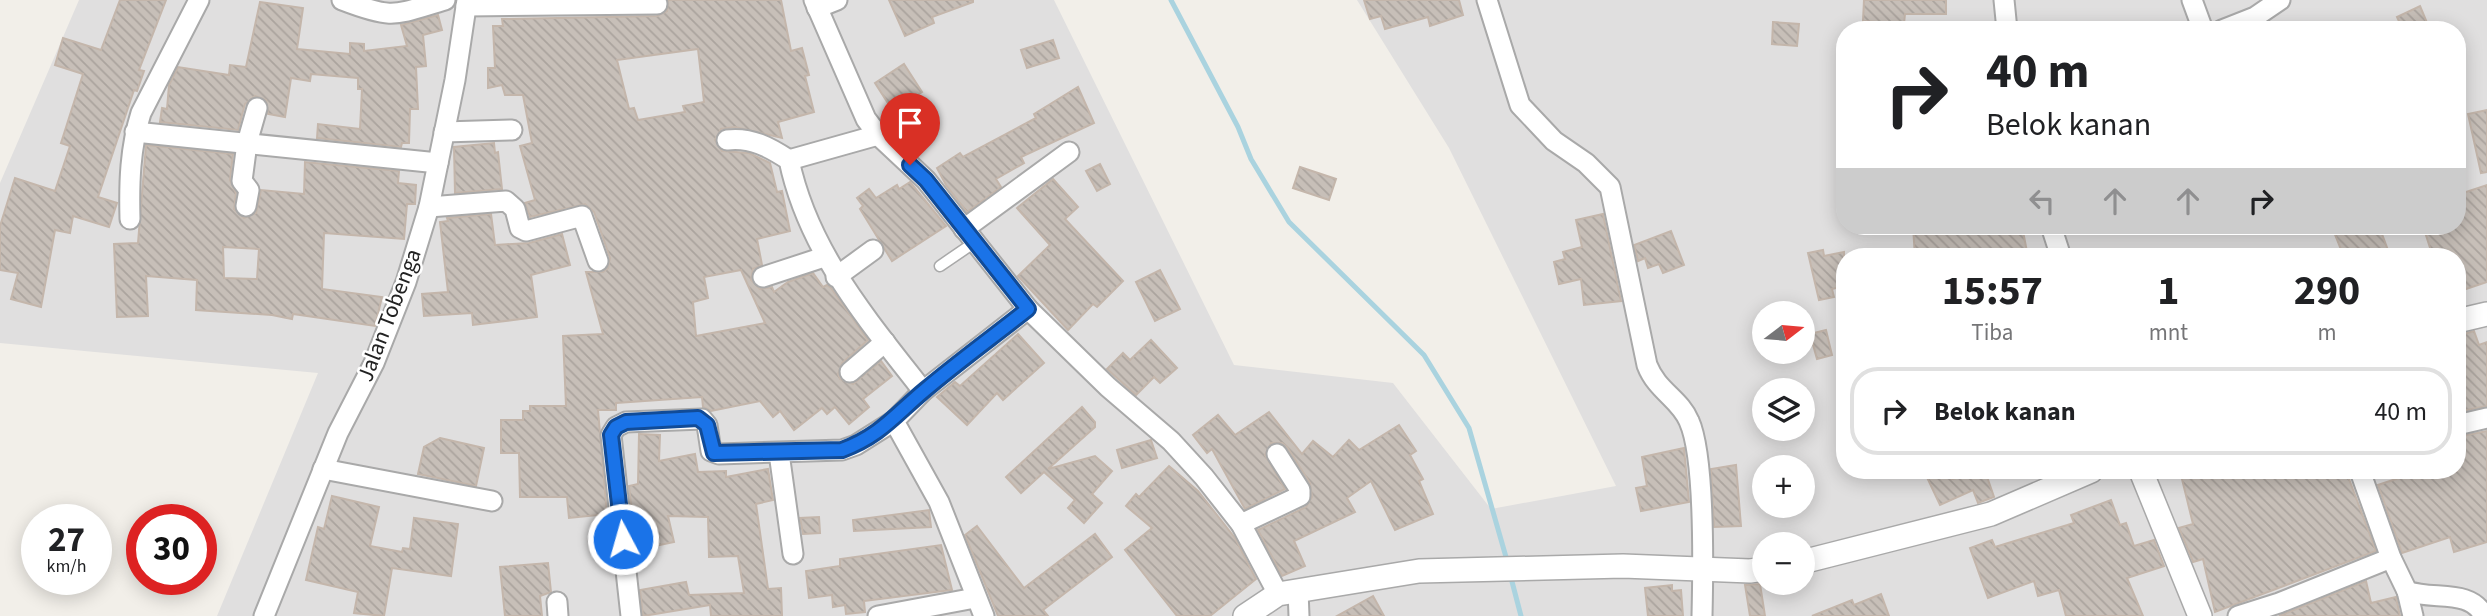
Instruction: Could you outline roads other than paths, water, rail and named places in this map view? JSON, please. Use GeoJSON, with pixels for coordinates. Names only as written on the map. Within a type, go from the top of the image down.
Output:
{"type":"FeatureCollection","features":[{"type":"Feature","properties":{"kind":"street"},"geometry":{"type":"LineString","coordinates":[[130,219],[129,183],[135,132],[149,97],[199,0]]}},
{"type":"Feature","properties":{"kind":"street"},"geometry":{"type":"LineString","coordinates":[[342,0],[380,15],[393,15],[445,0]]}},
{"type":"Feature","properties":{"kind":"street"},"geometry":{"type":"LineString","coordinates":[[837,0],[815,4],[854,97],[878,135],[926,180],[1028,309],[1108,387],[1171,441],[1241,524],[1288,592],[1299,616]]}},
{"type":"Feature","properties":{"kind":"street"},"geometry":{"type":"LineString","coordinates":[[1488,0],[1520,105],[1554,141],[1586,163],[1610,187],[1647,365],[1652,379],[1680,407],[1692,429],[1698,479],[1702,616]]}},
{"type":"Feature","properties":{"kind":"street"},"geometry":{"type":"LineString","coordinates":[[2004,0],[2006,21]]}},
{"type":"Feature","properties":{"kind":"street"},"geometry":{"type":"LineString","coordinates":[[2192,0],[2200,21]]}},
{"type":"Feature","properties":{"kind":"street"},"geometry":{"type":"LineString","coordinates":[[2245,21],[2280,0]]}},
{"type":"Feature","properties":{"kind":"street"},"geometry":{"type":"LineString","coordinates":[[467,3],[657,4]]}},
{"type":"Feature","properties":{"kind":"street","name":"Jalan Tobenga"},"geometry":{"type":"LineString","coordinates":[[264,616],[323,468],[374,363],[406,282],[429,206],[467,3]]}},
{"type":"Feature","properties":{"kind":"street"},"geometry":{"type":"LineString","coordinates":[[246,206],[249,190],[242,181],[247,144],[257,108]]}},
{"type":"Feature","properties":{"kind":"street"},"geometry":{"type":"LineString","coordinates":[[444,132],[512,130]]}},
{"type":"Feature","properties":{"kind":"street"},"geometry":{"type":"LineString","coordinates":[[135,132],[438,163]]}},
{"type":"Feature","properties":{"kind":"street"},"geometry":{"type":"LineString","coordinates":[[727,140],[743,138],[789,160],[878,135]]}},
{"type":"Feature","properties":{"kind":"street"},"geometry":{"type":"LineString","coordinates":[[969,236],[1069,152]]}},
{"type":"Feature","properties":{"kind":"street"},"geometry":{"type":"LineString","coordinates":[[789,160],[802,211],[824,257],[923,391]]}},
{"type":"Feature","properties":{"kind":"street"},"geometry":{"type":"LineString","coordinates":[[429,206],[506,201],[515,209],[520,228],[526,231],[582,216],[586,220],[598,261]]}},
{"type":"Feature","properties":{"kind":"street"},"geometry":{"type":"LineString","coordinates":[[836,276],[873,250]]}},
{"type":"Feature","properties":{"kind":"street"},"geometry":{"type":"LineString","coordinates":[[763,277],[824,257]]}},
{"type":"Feature","properties":{"kind":"street"},"geometry":{"type":"LineString","coordinates":[[631,616],[611,435],[616,427],[626,422],[698,418],[707,425],[714,453],[842,450],[856,445],[894,421],[923,391],[1028,309]]}},
{"type":"Feature","properties":{"kind":"street"},"geometry":{"type":"LineString","coordinates":[[2466,319],[2487,313]]}},
{"type":"Feature","properties":{"kind":"street"},"geometry":{"type":"LineString","coordinates":[[850,372],[885,342]]}},
{"type":"Feature","properties":{"kind":"street"},"geometry":{"type":"LineString","coordinates":[[2466,423],[2487,418]]}},
{"type":"Feature","properties":{"kind":"street"},"geometry":{"type":"LineString","coordinates":[[894,421],[939,502],[984,616]]}},
{"type":"Feature","properties":{"kind":"street"},"geometry":{"type":"LineString","coordinates":[[779,453],[793,554]]}},
{"type":"Feature","properties":{"kind":"street"},"geometry":{"type":"LineString","coordinates":[[1241,524],[1300,496],[1300,490],[1278,454]]}},
{"type":"Feature","properties":{"kind":"street"},"geometry":{"type":"LineString","coordinates":[[323,468],[492,501]]}},
{"type":"Feature","properties":{"kind":"street"},"geometry":{"type":"LineString","coordinates":[[1815,559],[1991,514],[2072,479]]}},
{"type":"Feature","properties":{"kind":"street"},"geometry":{"type":"LineString","coordinates":[[2144,479],[2200,616]]}},
{"type":"Feature","properties":{"kind":"street"},"geometry":{"type":"LineString","coordinates":[[2363,479],[2391,558],[2407,591],[2413,616]]}},
{"type":"Feature","properties":{"kind":"street"},"geometry":{"type":"LineString","coordinates":[[2238,616],[2391,558]]}},
{"type":"Feature","properties":{"kind":"street"},"geometry":{"type":"LineString","coordinates":[[1245,616],[1288,592],[1419,571],[1623,566],[1752,569]]}},
{"type":"Feature","properties":{"kind":"street"},"geometry":{"type":"LineString","coordinates":[[2407,591],[2421,597],[2466,598],[2479,605],[2484,616]]}},
{"type":"Feature","properties":{"kind":"street"},"geometry":{"type":"LineString","coordinates":[[878,616],[975,598]]}},
{"type":"Feature","properties":{"kind":"lane"},"geometry":{"type":"LineString","coordinates":[[940,266],[969,236]]}},
{"type":"Feature","properties":{"kind":"waterway"},"geometry":{"type":"LineString","coordinates":[[1171,0],[1238,127],[1251,159],[1289,222],[1424,355],[1469,428],[1508,564]]}},
{"type":"Feature","properties":{"kind":"waterway"},"geometry":{"type":"LineString","coordinates":[[1510,574],[1521,616]]}}]}
